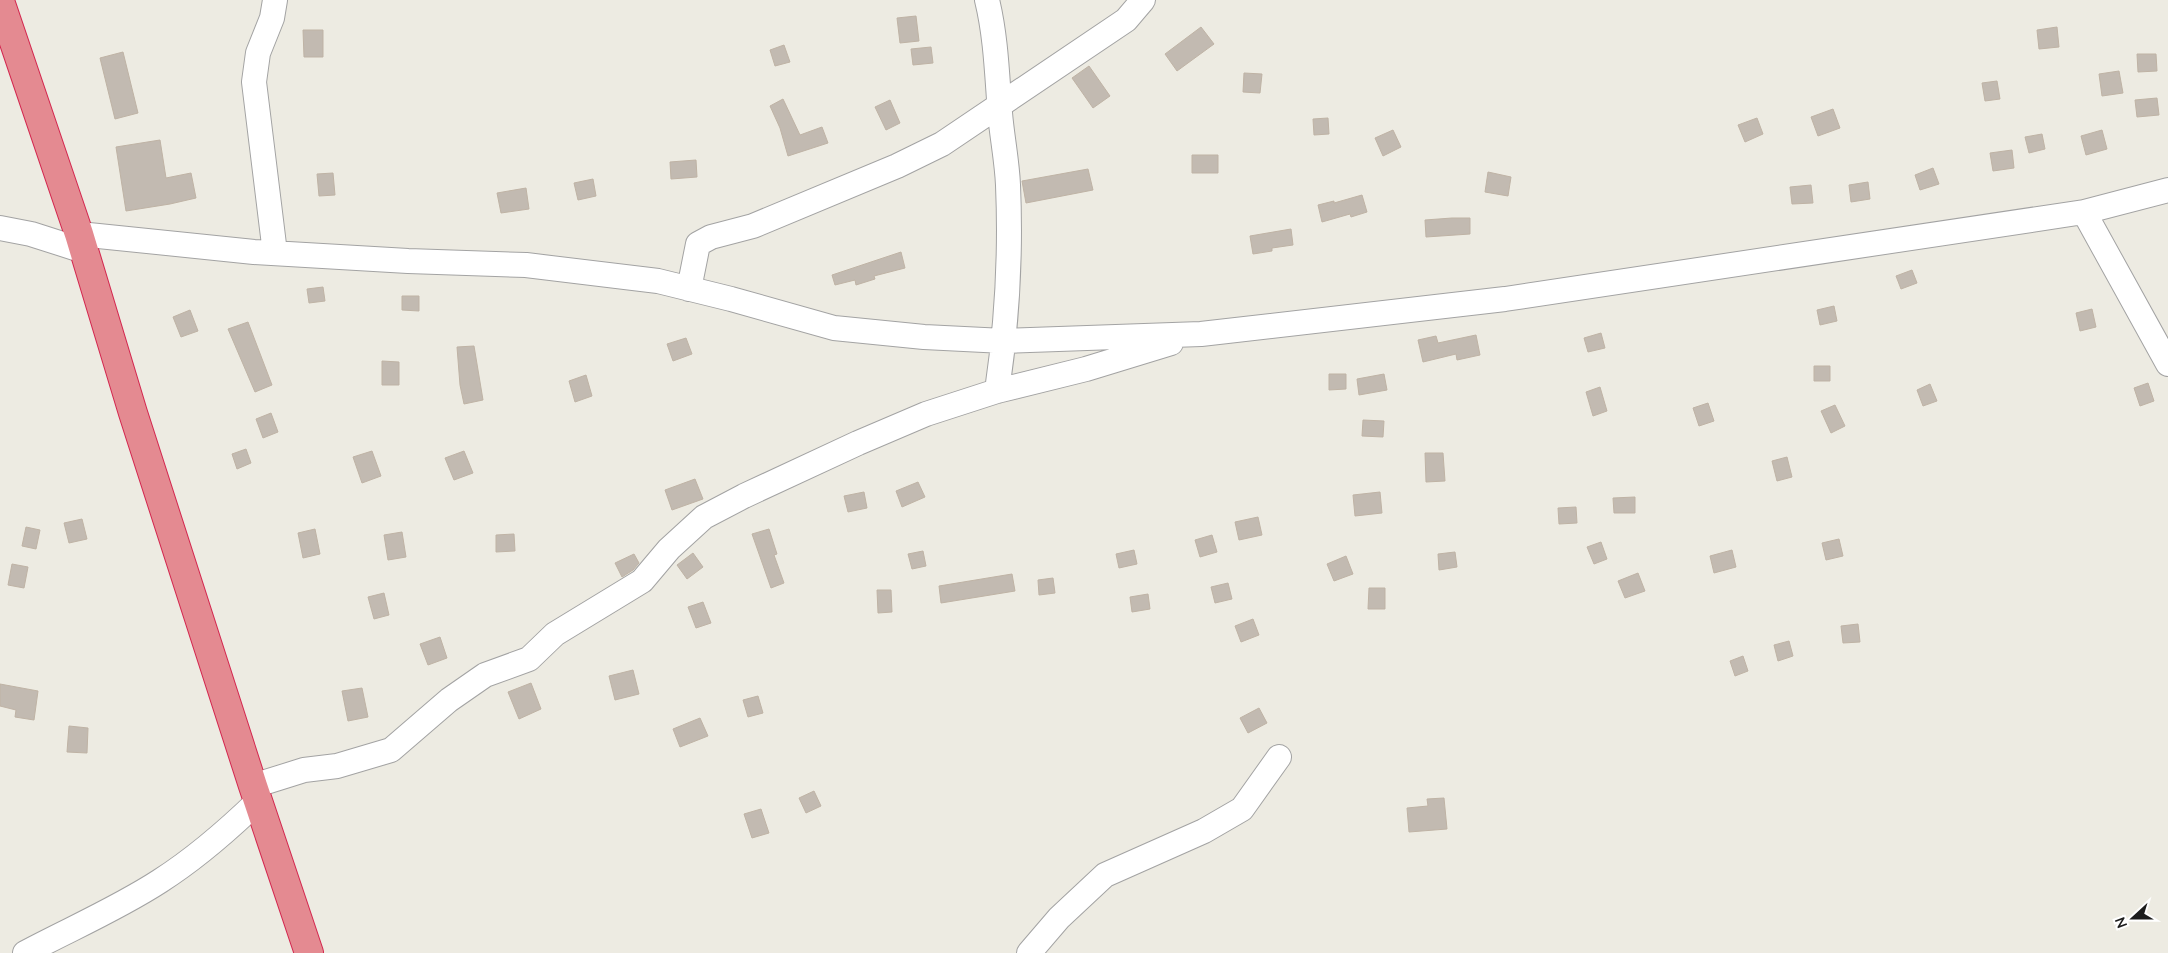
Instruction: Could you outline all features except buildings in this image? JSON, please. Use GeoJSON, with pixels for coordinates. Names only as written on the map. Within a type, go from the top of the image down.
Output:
{"type":"FeatureCollection","features":[{"type":"Feature","properties":{"kind":"highway"},"geometry":{"type":"LineString","coordinates":[[0,1],[82,243],[133,413],[255,793],[309,953]]}},
{"type":"Feature","properties":{"kind":"street"},"geometry":{"type":"LineString","coordinates":[[274,0],[272,18],[258,53],[254,82],[274,253]]}},
{"type":"Feature","properties":{"kind":"street"},"geometry":{"type":"LineString","coordinates":[[987,0],[997,61],[1008,184],[1009,260],[1004,341],[997,391]]}},
{"type":"Feature","properties":{"kind":"street"},"geometry":{"type":"LineString","coordinates":[[688,288],[698,244],[711,237],[753,226],[897,166],[942,144],[1126,20],[1143,0]]}},
{"type":"Feature","properties":{"kind":"street"},"geometry":{"type":"LineString","coordinates":[[0,228],[82,243],[408,261],[526,265],[658,281],[834,328],[924,337],[1004,341],[1201,334],[1505,299],[2084,212],[2168,190]]}},
{"type":"Feature","properties":{"kind":"street"},"geometry":{"type":"LineString","coordinates":[[2084,212],[2168,364]]}},
{"type":"Feature","properties":{"kind":"street"},"geometry":{"type":"LineString","coordinates":[[25,953],[116,907],[161,881],[226,833],[255,793],[304,770],[337,766],[392,750],[449,700],[485,675],[529,659],[555,634],[642,581],[669,549],[704,517],[858,443],[926,414],[997,391],[1086,369],[1201,334]]}},
{"type":"Feature","properties":{"kind":"street"},"geometry":{"type":"LineString","coordinates":[[1029,953],[1058,918],[1106,875],[1204,831],[1242,809],[1279,757]]}}]}
